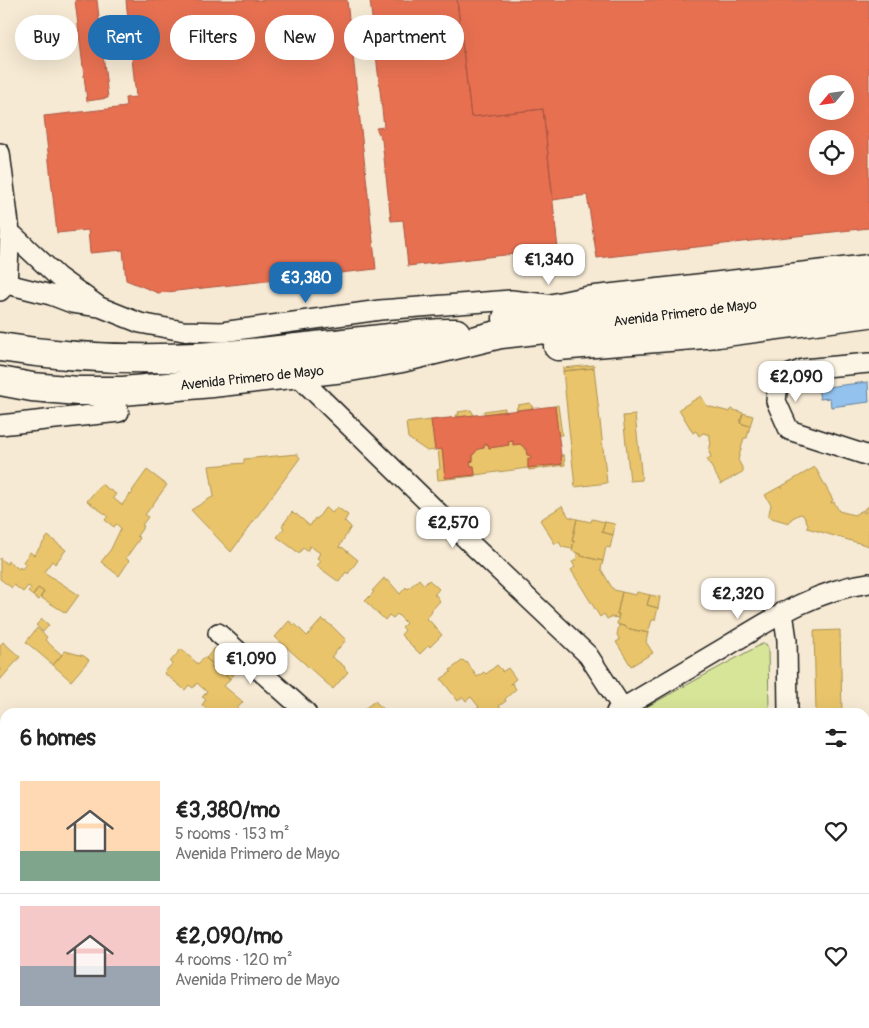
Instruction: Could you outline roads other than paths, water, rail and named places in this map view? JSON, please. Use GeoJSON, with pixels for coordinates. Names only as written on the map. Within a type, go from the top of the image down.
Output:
{"type":"FeatureCollection","features":[{"type":"Feature","properties":{"kind":"highway"},"geometry":{"type":"LineString","coordinates":[[442,332],[587,301],[869,269]]}},
{"type":"Feature","properties":{"kind":"highway","name":"Avenida Primero de Mayo"},"geometry":{"type":"LineString","coordinates":[[0,381],[32,387],[78,391],[123,391],[296,374],[402,358],[501,334],[869,292]]}},
{"type":"Feature","properties":{"kind":"highway"},"geometry":{"type":"LineString","coordinates":[[402,358],[718,333],[869,313]]}},
{"type":"Feature","properties":{"kind":"highway","name":"Avenida Primero de Mayo"},"geometry":{"type":"LineString","coordinates":[[0,347],[35,352],[121,358],[209,357],[442,332],[501,334]]}},
{"type":"Feature","properties":{"kind":"street"},"geometry":{"type":"LineString","coordinates":[[0,153],[10,232],[2,286],[51,295],[72,303],[100,307],[140,323],[184,332],[222,332],[380,310],[511,300],[546,304],[587,301]]}},
{"type":"Feature","properties":{"kind":"street"},"geometry":{"type":"LineString","coordinates":[[10,232],[58,277],[100,307]]}},
{"type":"Feature","properties":{"kind":"street"},"geometry":{"type":"LineString","coordinates":[[869,363],[803,369],[785,376],[778,384],[776,401],[789,430],[869,456]]}},
{"type":"Feature","properties":{"kind":"street"},"geometry":{"type":"LineString","coordinates":[[296,374],[588,655],[619,708]]}},
{"type":"Feature","properties":{"kind":"street"},"geometry":{"type":"LineString","coordinates":[[0,425],[120,412]]}},
{"type":"Feature","properties":{"kind":"street"},"geometry":{"type":"LineString","coordinates":[[626,708],[783,612],[833,590],[869,583]]}},
{"type":"Feature","properties":{"kind":"street"},"geometry":{"type":"LineString","coordinates":[[783,612],[787,640],[788,708]]}},
{"type":"Feature","properties":{"kind":"street"},"geometry":{"type":"LineString","coordinates":[[218,633],[302,708]]}},
{"type":"Feature","properties":{"kind":"water"},"geometry":{"type":"Polygon","coordinates":[[[868,382],[869,402],[831,407],[830,398],[820,399],[818,388],[868,382]]]}}]}
